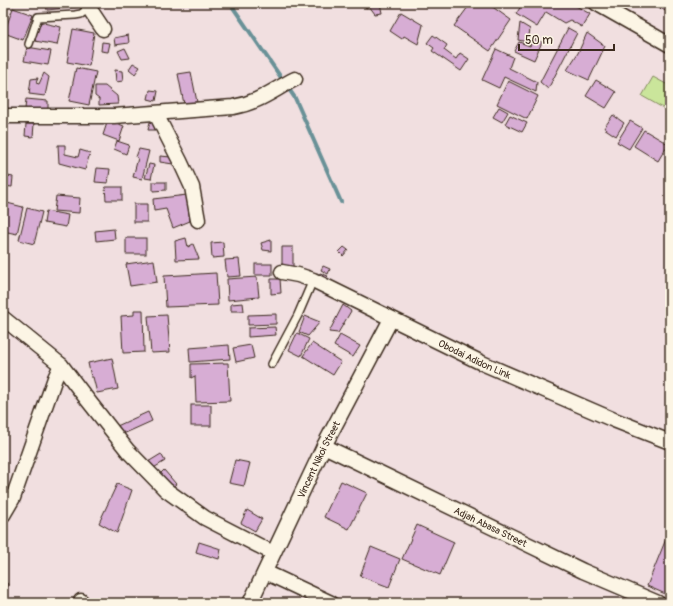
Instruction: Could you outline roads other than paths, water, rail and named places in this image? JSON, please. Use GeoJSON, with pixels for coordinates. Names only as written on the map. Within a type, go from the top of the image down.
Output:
{"type":"FeatureCollection","features":[{"type":"Feature","properties":{"kind":"street"},"geometry":{"type":"LineString","coordinates":[[596,3],[670,45]]}},
{"type":"Feature","properties":{"kind":"street"},"geometry":{"type":"LineString","coordinates":[[89,5],[103,29]]}},
{"type":"Feature","properties":{"kind":"street"},"geometry":{"type":"LineString","coordinates":[[3,116],[114,116],[156,114],[244,106],[262,99],[292,80]]}},
{"type":"Feature","properties":{"kind":"street"},"geometry":{"type":"LineString","coordinates":[[156,114],[192,187],[198,220]]}},
{"type":"Feature","properties":{"kind":"street","name":"Obodai Adidon Link"},"geometry":{"type":"LineString","coordinates":[[282,272],[313,280],[482,363],[614,420],[670,442]]}},
{"type":"Feature","properties":{"kind":"street"},"geometry":{"type":"LineString","coordinates":[[3,318],[61,365],[128,451],[166,490],[205,518],[273,553]]}},
{"type":"Feature","properties":{"kind":"street","name":"Vincent Nikoi Street"},"geometry":{"type":"LineString","coordinates":[[250,603],[324,446],[391,319]]}},
{"type":"Feature","properties":{"kind":"street"},"geometry":{"type":"LineString","coordinates":[[3,515],[12,498],[61,365]]}},
{"type":"Feature","properties":{"kind":"street","name":"Adjah Abasa Street"},"geometry":{"type":"LineString","coordinates":[[324,446],[583,571],[658,603]]}},
{"type":"Feature","properties":{"kind":"street"},"geometry":{"type":"LineString","coordinates":[[265,572],[331,603]]}},
{"type":"Feature","properties":{"kind":"lane"},"geometry":{"type":"LineString","coordinates":[[29,44],[38,17],[81,14],[89,5]]}},
{"type":"Feature","properties":{"kind":"lane"},"geometry":{"type":"LineString","coordinates":[[272,364],[298,315],[313,280]]}},
{"type":"Feature","properties":{"kind":"waterway"},"geometry":{"type":"LineString","coordinates":[[230,3],[295,98],[341,202]]}}]}
